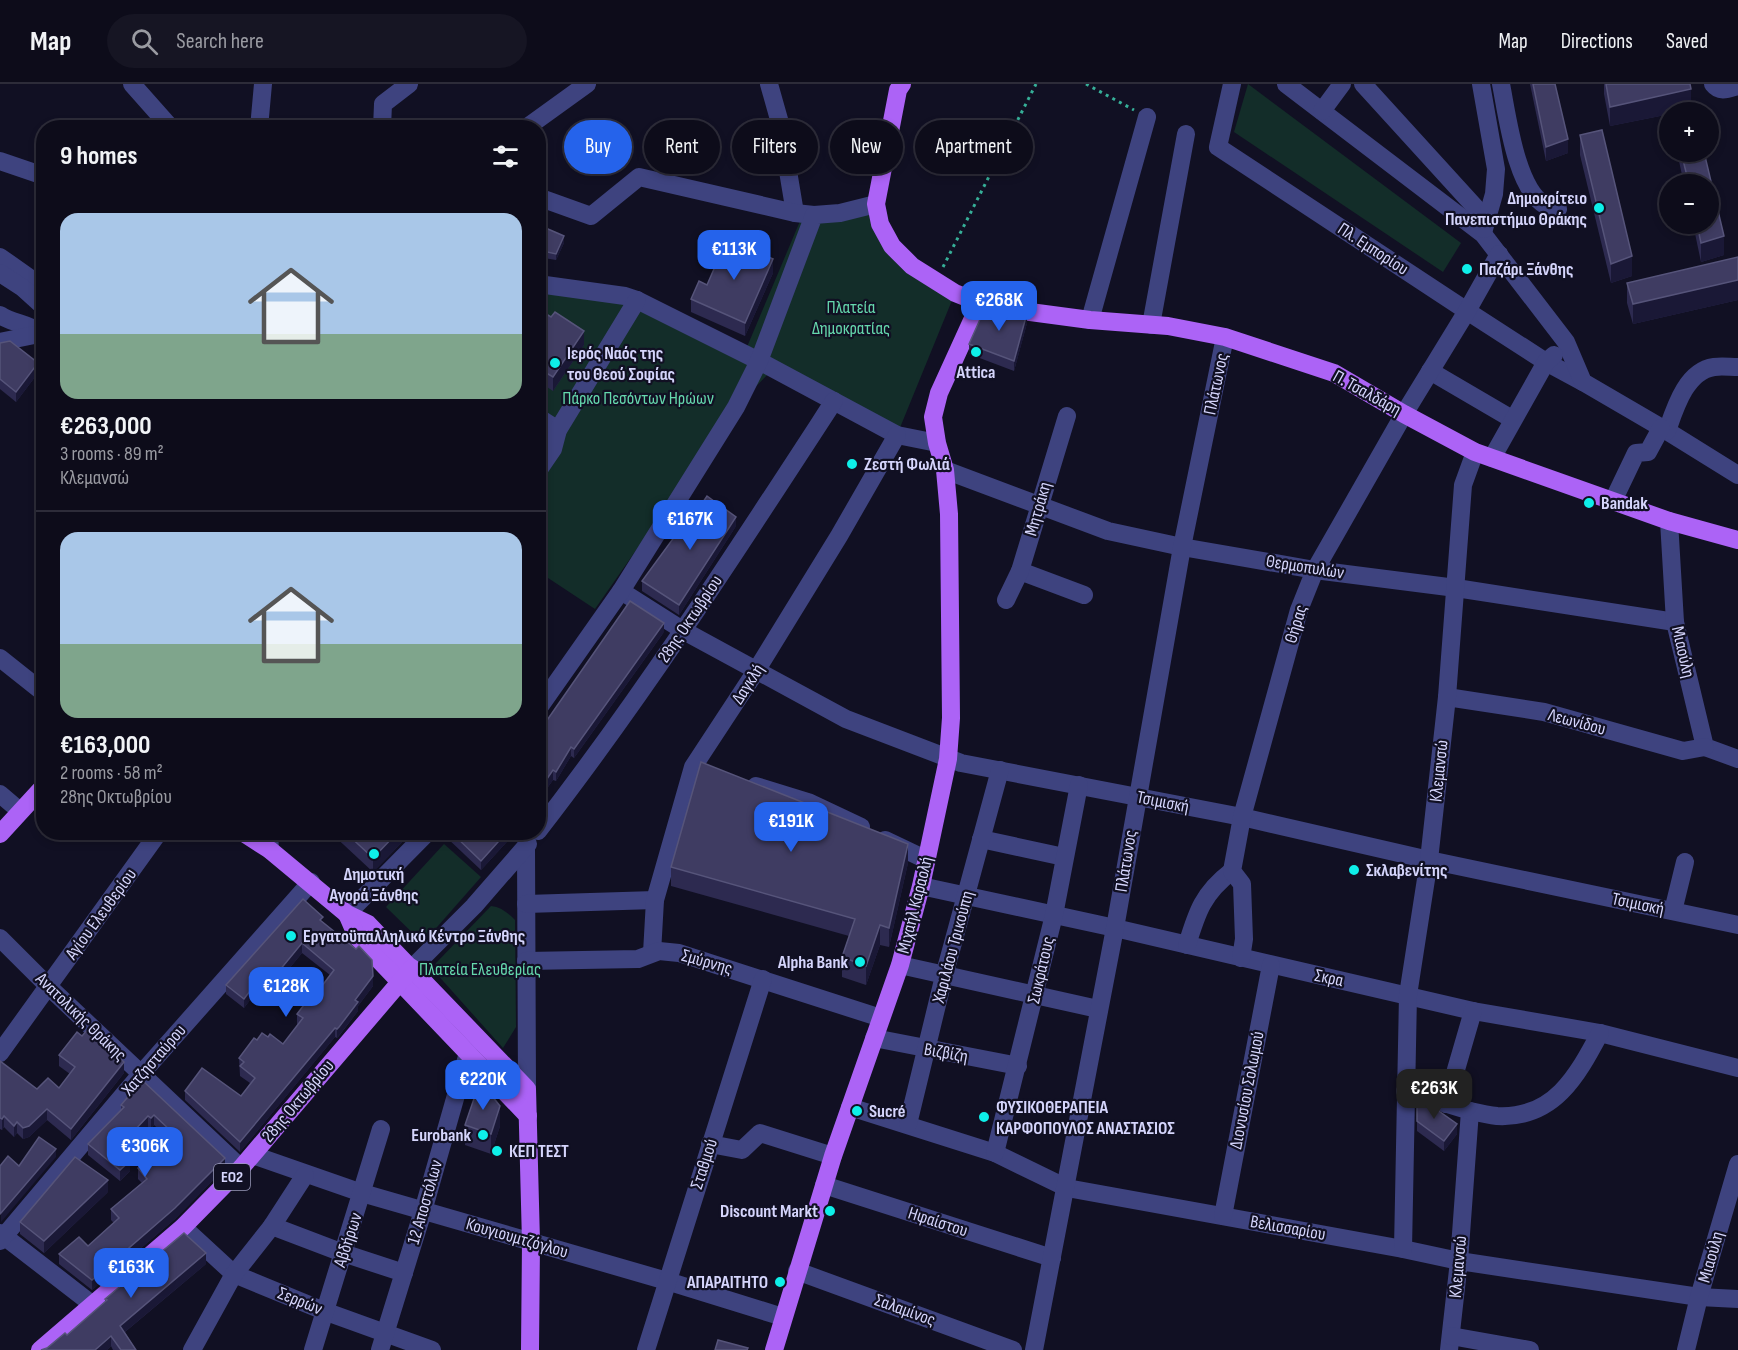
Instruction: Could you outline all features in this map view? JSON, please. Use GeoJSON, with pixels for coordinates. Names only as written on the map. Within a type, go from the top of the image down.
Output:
{"type":"FeatureCollection","features":[{"type":"Feature","properties":{"kind":"main road"},"geometry":{"type":"LineString","coordinates":[[876,204],[898,90],[902,84]]}},
{"type":"Feature","properties":{"kind":"main road","name":"Π. Τσαλδάρη"},"geometry":{"type":"LineString","coordinates":[[876,204],[880,224],[892,246],[912,266],[936,282],[980,303],[1029,313],[1151,325],[1225,337],[1334,373],[1404,414],[1483,455],[1669,521],[1738,540]]}},
{"type":"Feature","properties":{"kind":"main road","name":"Μιχαήλ Καραολή"},"geometry":{"type":"LineString","coordinates":[[774,1350],[833,1156],[900,965],[921,886],[948,759],[951,718],[949,514],[945,470],[937,443],[933,417],[939,393],[980,303]]}},
{"type":"Feature","properties":{"kind":"main road"},"geometry":{"type":"LineString","coordinates":[[0,834],[36,794]]}},
{"type":"Feature","properties":{"kind":"main road"},"geometry":{"type":"LineString","coordinates":[[270,841],[310,882],[347,914],[368,924],[527,1089],[531,1242],[530,1350]]}},
{"type":"Feature","properties":{"kind":"main road"},"geometry":{"type":"LineString","coordinates":[[347,914],[357,937],[528,1116]]}},
{"type":"Feature","properties":{"kind":"main road","name":"28ης Οκτωβρίου"},"geometry":{"type":"LineString","coordinates":[[40,1350],[183,1227],[247,1162],[412,968]]}},
{"type":"Feature","properties":{"kind":"street"},"geometry":{"type":"LineString","coordinates":[[132,84],[164,120]]}},
{"type":"Feature","properties":{"kind":"street"},"geometry":{"type":"LineString","coordinates":[[260,120],[263,84]]}},
{"type":"Feature","properties":{"kind":"street"},"geometry":{"type":"LineString","coordinates":[[382,120],[383,104],[410,84]]}},
{"type":"Feature","properties":{"kind":"street"},"geometry":{"type":"LineString","coordinates":[[537,120],[587,84]]}},
{"type":"Feature","properties":{"kind":"street"},"geometry":{"type":"LineString","coordinates":[[769,84],[780,123],[795,213]]}},
{"type":"Feature","properties":{"kind":"street","name":"Πλ. Εμπορίου"},"geometry":{"type":"LineString","coordinates":[[1232,84],[1218,147],[1546,362],[1664,429],[1738,475]]}},
{"type":"Feature","properties":{"kind":"street"},"geometry":{"type":"LineString","coordinates":[[1286,84],[1484,226]]}},
{"type":"Feature","properties":{"kind":"street"},"geometry":{"type":"LineString","coordinates":[[1322,111],[1342,84]]}},
{"type":"Feature","properties":{"kind":"street"},"geometry":{"type":"LineString","coordinates":[[1363,84],[1484,226],[1499,255],[1566,342],[1583,382]]}},
{"type":"Feature","properties":{"kind":"street"},"geometry":{"type":"LineString","coordinates":[[1481,84],[1496,169],[1494,194],[1484,226]]}},
{"type":"Feature","properties":{"kind":"street"},"geometry":{"type":"LineString","coordinates":[[1501,84],[1516,161],[1528,187],[1544,205],[1558,209]]}},
{"type":"Feature","properties":{"kind":"street"},"geometry":{"type":"LineString","coordinates":[[1713,84],[1717,89],[1722,90],[1738,86]]}},
{"type":"Feature","properties":{"kind":"street"},"geometry":{"type":"LineString","coordinates":[[1090,320],[1147,117]]}},
{"type":"Feature","properties":{"kind":"street"},"geometry":{"type":"LineString","coordinates":[[1151,325],[1186,134]]}},
{"type":"Feature","properties":{"kind":"street"},"geometry":{"type":"LineString","coordinates":[[0,161],[36,173]]}},
{"type":"Feature","properties":{"kind":"street"},"geometry":{"type":"LineString","coordinates":[[546,200],[591,216],[639,177],[795,213],[814,215],[840,213],[876,204]]}},
{"type":"Feature","properties":{"kind":"street"},"geometry":{"type":"LineString","coordinates":[[546,698],[621,591],[736,407],[759,361],[814,215]]}},
{"type":"Feature","properties":{"kind":"street","name":"Θήρας"},"geometry":{"type":"LineString","coordinates":[[1232,871],[1242,817],[1299,610],[1315,570],[1404,414],[1499,255]]}},
{"type":"Feature","properties":{"kind":"street"},"geometry":{"type":"LineString","coordinates":[[0,257],[36,282]]}},
{"type":"Feature","properties":{"kind":"street"},"geometry":{"type":"LineString","coordinates":[[0,273],[36,300]]}},
{"type":"Feature","properties":{"kind":"street"},"geometry":{"type":"LineString","coordinates":[[546,285],[625,296],[637,300],[759,361],[897,435],[937,443]]}},
{"type":"Feature","properties":{"kind":"street"},"geometry":{"type":"LineString","coordinates":[[546,459],[553,449],[558,430],[637,300]]}},
{"type":"Feature","properties":{"kind":"street"},"geometry":{"type":"LineString","coordinates":[[0,315],[9,321],[36,329]]}},
{"type":"Feature","properties":{"kind":"street"},"geometry":{"type":"LineString","coordinates":[[0,342],[36,334]]}},
{"type":"Feature","properties":{"kind":"street","name":"Πλάτωνος"},"geometry":{"type":"LineString","coordinates":[[1034,1350],[1067,1188],[1098,1010],[1115,928],[1182,547],[1225,337]]}},
{"type":"Feature","properties":{"kind":"street","name":"Κλεμανσώ"},"geometry":{"type":"LineString","coordinates":[[1403,1249],[1408,995],[1429,860],[1447,697],[1463,485],[1483,455],[1512,419],[1546,362],[1566,342]]}},
{"type":"Feature","properties":{"kind":"street"},"geometry":{"type":"LineString","coordinates":[[1613,501],[1636,453],[1648,452],[1664,429],[1684,390],[1696,375],[1713,367],[1738,367]]}},
{"type":"Feature","properties":{"kind":"street"},"geometry":{"type":"LineString","coordinates":[[1430,372],[1512,419]]}},
{"type":"Feature","properties":{"kind":"street","name":"28ης Οκτωβρίου"},"geometry":{"type":"LineString","coordinates":[[546,822],[590,764],[684,631],[834,401]]}},
{"type":"Feature","properties":{"kind":"street","name":"Μητράκη"},"geometry":{"type":"LineString","coordinates":[[1006,600],[1020,571],[1067,417]]}},
{"type":"Feature","properties":{"kind":"street"},"geometry":{"type":"LineString","coordinates":[[546,422],[558,430]]}},
{"type":"Feature","properties":{"kind":"street","name":"Δαγκλή"},"geometry":{"type":"LineString","coordinates":[[652,953],[656,900],[699,769],[897,435]]}},
{"type":"Feature","properties":{"kind":"street","name":"Θερμοπυλών"},"geometry":{"type":"LineString","coordinates":[[945,470],[1108,531],[1182,547],[1315,570],[1456,588],[1675,622]]}},
{"type":"Feature","properties":{"kind":"street","name":"Μιαούλη"},"geometry":{"type":"LineString","coordinates":[[1669,521],[1675,622],[1706,747]]}},
{"type":"Feature","properties":{"kind":"street"},"geometry":{"type":"LineString","coordinates":[[1020,571],[1084,595]]}},
{"type":"Feature","properties":{"kind":"street","name":"Τσιμισκή"},"geometry":{"type":"LineString","coordinates":[[621,591],[684,631],[846,719],[948,759],[1242,817],[1429,860],[1738,925]]}},
{"type":"Feature","properties":{"kind":"street"},"geometry":{"type":"LineString","coordinates":[[0,658],[36,687]]}},
{"type":"Feature","properties":{"kind":"street","name":"Λεωνίδου"},"geometry":{"type":"LineString","coordinates":[[1447,697],[1544,712],[1683,751],[1706,747]]}},
{"type":"Feature","properties":{"kind":"street"},"geometry":{"type":"LineString","coordinates":[[1706,747],[1738,759]]}},
{"type":"Feature","properties":{"kind":"street","name":"Χαριλάου Τρικούπη"},"geometry":{"type":"LineString","coordinates":[[908,1124],[944,976],[1000,770]]}},
{"type":"Feature","properties":{"kind":"street"},"geometry":{"type":"LineString","coordinates":[[739,781],[808,802],[927,860]]}},
{"type":"Feature","properties":{"kind":"street","name":"Σωκράτους"},"geometry":{"type":"LineString","coordinates":[[995,1153],[1054,915],[1079,785]]}},
{"type":"Feature","properties":{"kind":"street"},"geometry":{"type":"LineString","coordinates":[[0,794],[20,811]]}},
{"type":"Feature","properties":{"kind":"street"},"geometry":{"type":"LineString","coordinates":[[981,839],[1064,857]]}},
{"type":"Feature","properties":{"kind":"street","name":"Αγίου Ελευθερίου"},"geometry":{"type":"LineString","coordinates":[[0,1053],[153,840]]}},
{"type":"Feature","properties":{"kind":"street"},"geometry":{"type":"LineString","coordinates":[[347,914],[420,840]]}},
{"type":"Feature","properties":{"kind":"street","name":"28ης Οκτωβρίου"},"geometry":{"type":"LineString","coordinates":[[412,968],[474,906],[532,840]]}},
{"type":"Feature","properties":{"kind":"street"},"geometry":{"type":"LineString","coordinates":[[526,847],[527,1089]]}},
{"type":"Feature","properties":{"kind":"street"},"geometry":{"type":"LineString","coordinates":[[1673,911],[1684,862]]}},
{"type":"Feature","properties":{"kind":"street"},"geometry":{"type":"LineString","coordinates":[[1187,945],[1195,918],[1209,892],[1232,871],[1242,884],[1244,939],[1241,958]]}},
{"type":"Feature","properties":{"kind":"street","name":"Χατζησταύρου"},"geometry":{"type":"LineString","coordinates":[[1,1237],[310,882]]}},
{"type":"Feature","properties":{"kind":"street","name":"Σκρα"},"geometry":{"type":"LineString","coordinates":[[921,886],[1115,928],[1473,1011],[1600,1033],[1738,1068]]}},
{"type":"Feature","properties":{"kind":"street"},"geometry":{"type":"LineString","coordinates":[[526,904],[656,900]]}},
{"type":"Feature","properties":{"kind":"street","name":"Ανατολικής Θράκης"},"geometry":{"type":"LineString","coordinates":[[0,938],[141,1074],[247,1162]]}},
{"type":"Feature","properties":{"kind":"street","name":"Σμύρνης"},"geometry":{"type":"LineString","coordinates":[[526,961],[638,959],[659,951],[679,953],[881,1018]]}},
{"type":"Feature","properties":{"kind":"street"},"geometry":{"type":"LineString","coordinates":[[900,965],[1098,1010]]}},
{"type":"Feature","properties":{"kind":"street","name":"Διονυσίου Σολωμού"},"geometry":{"type":"LineString","coordinates":[[1223,1216],[1271,965]]}},
{"type":"Feature","properties":{"kind":"street","name":"Σταθμού"},"geometry":{"type":"LineString","coordinates":[[646,1350],[763,979]]}},
{"type":"Feature","properties":{"kind":"street"},"geometry":{"type":"LineString","coordinates":[[1446,1104],[1473,1011]]}},
{"type":"Feature","properties":{"kind":"street"},"geometry":{"type":"LineString","coordinates":[[1405,1091],[1470,1111],[1498,1116],[1525,1113],[1540,1108],[1562,1092],[1579,1072],[1600,1033]]}},
{"type":"Feature","properties":{"kind":"street","name":"Βιζβίζη"},"geometry":{"type":"LineString","coordinates":[[874,1038],[1018,1066]]}},
{"type":"Feature","properties":{"kind":"street","name":"12 Αποστόλων"},"geometry":{"type":"LineString","coordinates":[[383,1341],[468,1053]]}},
{"type":"Feature","properties":{"kind":"street","name":"Βελισσαρίου"},"geometry":{"type":"LineString","coordinates":[[850,1107],[995,1153],[1067,1188],[1459,1261],[1699,1297],[1738,1299]]}},
{"type":"Feature","properties":{"kind":"street","name":"Κλεμανσώ"},"geometry":{"type":"LineString","coordinates":[[1450,1343],[1459,1261],[1470,1111]]}},
{"type":"Feature","properties":{"kind":"street","name":"Αβδήρων"},"geometry":{"type":"LineString","coordinates":[[313,1350],[381,1129]]}},
{"type":"Feature","properties":{"kind":"street"},"geometry":{"type":"LineString","coordinates":[[710,1143],[742,1150],[760,1133],[833,1156]]}},
{"type":"Feature","properties":{"kind":"street","name":"Κουγιουμτζόγλου"},"geometry":{"type":"LineString","coordinates":[[247,1162],[305,1174],[362,1193],[783,1317]]}},
{"type":"Feature","properties":{"kind":"street","name":"Μιαούλη"},"geometry":{"type":"LineString","coordinates":[[1686,1350],[1738,1164]]}},
{"type":"Feature","properties":{"kind":"street"},"geometry":{"type":"LineString","coordinates":[[192,1350],[234,1274],[272,1226],[305,1174]]}},
{"type":"Feature","properties":{"kind":"street","name":"Ηφαίστου"},"geometry":{"type":"LineString","coordinates":[[824,1185],[1052,1258]]}},
{"type":"Feature","properties":{"kind":"street"},"geometry":{"type":"LineString","coordinates":[[272,1226],[404,1273]]}},
{"type":"Feature","properties":{"kind":"street","name":"Σερρών"},"geometry":{"type":"LineString","coordinates":[[183,1227],[234,1274],[324,1311],[383,1341],[432,1350]]}},
{"type":"Feature","properties":{"kind":"street"},"geometry":{"type":"LineString","coordinates":[[1,1237],[93,1305]]}},
{"type":"Feature","properties":{"kind":"street","name":"Σαλαμίνος"},"geometry":{"type":"LineString","coordinates":[[797,1271],[1013,1350]]}},
{"type":"Feature","properties":{"kind":"street"},"geometry":{"type":"LineString","coordinates":[[1450,1343],[1530,1350]]}},
{"type":"Feature","properties":{"kind":"path"},"geometry":{"type":"LineString","coordinates":[[936,282],[1036,84]]}},
{"type":"Feature","properties":{"kind":"green space"},"geometry":{"type":"Polygon","coordinates":[[[1248,84],[1461,243],[1443,272],[1234,132],[1248,84]]]}},
{"type":"Feature","properties":{"kind":"green space"},"geometry":{"type":"Polygon","coordinates":[[[876,204],[892,246],[955,293],[897,435],[773,369],[736,407],[595,609],[546,577],[546,286],[637,300],[744,354],[803,214],[876,204]]]}},
{"type":"Feature","properties":{"kind":"green space"},"geometry":{"type":"Polygon","coordinates":[[[444,844],[481,877],[423,943],[386,907],[444,844]]]}},
{"type":"Feature","properties":{"kind":"green space","name":"Πλατεία Ελευθερίας"},"geometry":{"type":"Polygon","coordinates":[[[491,906],[504,911],[515,920],[516,1027],[503,1048],[435,972],[434,968],[436,963],[491,906]]]}},
{"type":"Feature","properties":{"kind":"building"},"geometry":{"type":"Polygon","coordinates":[[[1533,84],[1555,84],[1568,139],[1546,147],[1533,84]]]}},
{"type":"Feature","properties":{"kind":"building"},"geometry":{"type":"Polygon","coordinates":[[[1606,84],[1690,84],[1691,89],[1610,107],[1606,84]]]}},
{"type":"Feature","properties":{"kind":"building"},"geometry":{"type":"Polygon","coordinates":[[[1602,130],[1632,256],[1611,264],[1580,135],[1602,130]]]}},
{"type":"Feature","properties":{"kind":"building"},"geometry":{"type":"Polygon","coordinates":[[[1684,162],[1706,162],[1709,174],[1686,174],[1684,162]]]}},
{"type":"Feature","properties":{"kind":"building"},"geometry":{"type":"Polygon","coordinates":[[[1719,215],[1724,236],[1701,243],[1699,234],[1719,234],[1719,215]]]}},
{"type":"Feature","properties":{"kind":"building"},"geometry":{"type":"Polygon","coordinates":[[[546,228],[564,236],[556,254],[546,252],[546,228]]]}},
{"type":"Feature","properties":{"kind":"building"},"geometry":{"type":"Polygon","coordinates":[[[727,239],[773,259],[745,323],[691,299],[699,281],[707,285],[727,239]]]}},
{"type":"Feature","properties":{"kind":"building"},"geometry":{"type":"Polygon","coordinates":[[[1738,257],[1738,280],[1633,304],[1627,283],[1738,257]]]}},
{"type":"Feature","properties":{"kind":"building"},"geometry":{"type":"Polygon","coordinates":[[[986,306],[1027,313],[1014,361],[969,344],[986,306]]]}},
{"type":"Feature","properties":{"kind":"building"},"geometry":{"type":"Polygon","coordinates":[[[555,312],[584,331],[553,377],[546,373],[546,314],[551,317],[555,312]]]}},
{"type":"Feature","properties":{"kind":"building"},"geometry":{"type":"Polygon","coordinates":[[[10,341],[36,361],[36,366],[16,392],[0,379],[0,343],[10,341]]]}},
{"type":"Feature","properties":{"kind":"building"},"geometry":{"type":"Polygon","coordinates":[[[707,496],[736,517],[679,605],[642,581],[697,506],[699,508],[707,496]]]}},
{"type":"Feature","properties":{"kind":"building"},"geometry":{"type":"Polygon","coordinates":[[[630,601],[664,623],[574,749],[571,747],[556,772],[553,770],[546,780],[546,722],[630,601]]]}},
{"type":"Feature","properties":{"kind":"building"},"geometry":{"type":"Polygon","coordinates":[[[701,762],[908,844],[889,928],[880,925],[866,966],[842,957],[855,919],[671,867],[701,762]]]}},
{"type":"Feature","properties":{"kind":"building"},"geometry":{"type":"Polygon","coordinates":[[[354,840],[390,840],[373,858],[354,840]]]}},
{"type":"Feature","properties":{"kind":"building"},"geometry":{"type":"Polygon","coordinates":[[[459,840],[500,840],[481,861],[459,840]]]}},
{"type":"Feature","properties":{"kind":"building"},"geometry":{"type":"Polygon","coordinates":[[[303,899],[323,917],[320,920],[356,949],[359,946],[372,960],[373,976],[355,1000],[358,1002],[339,1027],[335,1028],[240,1142],[185,1091],[202,1068],[241,1096],[255,1078],[240,1066],[244,1062],[239,1058],[254,1038],[257,1040],[262,1033],[268,1037],[270,1034],[283,1044],[303,1018],[297,1014],[310,997],[312,999],[334,970],[302,943],[261,993],[253,987],[244,999],[226,985],[303,899]]]}},
{"type":"Feature","properties":{"kind":"building"},"geometry":{"type":"Polygon","coordinates":[[[88,1029],[124,1062],[71,1129],[47,1109],[29,1126],[23,1128],[17,1122],[14,1126],[4,1116],[0,1118],[0,1061],[37,1089],[48,1078],[59,1088],[75,1067],[59,1055],[77,1032],[82,1036],[88,1029]]]}},
{"type":"Feature","properties":{"kind":"building"},"geometry":{"type":"Polygon","coordinates":[[[142,1080],[225,1158],[175,1208],[92,1280],[59,1254],[79,1237],[88,1246],[119,1218],[111,1209],[147,1179],[138,1168],[174,1134],[154,1115],[151,1118],[148,1116],[118,1148],[130,1161],[120,1170],[88,1144],[124,1107],[121,1105],[142,1080]]]}},
{"type":"Feature","properties":{"kind":"building"},"geometry":{"type":"Polygon","coordinates":[[[480,1081],[500,1106],[491,1134],[465,1125],[480,1081]]]}},
{"type":"Feature","properties":{"kind":"building"},"geometry":{"type":"Polygon","coordinates":[[[1419,1097],[1457,1124],[1444,1141],[1417,1121],[1417,1098],[1419,1097]]]}},
{"type":"Feature","properties":{"kind":"building"},"geometry":{"type":"Polygon","coordinates":[[[39,1137],[56,1149],[0,1214],[0,1166],[8,1156],[19,1166],[39,1137]]]}},
{"type":"Feature","properties":{"kind":"building"},"geometry":{"type":"Polygon","coordinates":[[[75,1157],[108,1180],[44,1241],[20,1222],[75,1157]]]}},
{"type":"Feature","properties":{"kind":"building"},"geometry":{"type":"Polygon","coordinates":[[[184,1233],[206,1253],[120,1326],[136,1350],[121,1350],[111,1336],[95,1350],[41,1350],[47,1348],[65,1333],[67,1335],[107,1300],[105,1299],[184,1233]]]}},
{"type":"Feature","properties":{"kind":"building"},"geometry":{"type":"Polygon","coordinates":[[[718,1340],[748,1348],[747,1350],[715,1350],[718,1340]]]}},
{"type":"Feature","properties":{"kind":"place","name":"Δημοκρίτειο Πανεπιστήμιο Θράκης"},"geometry":{"type":"Point","coordinates":[1599,208]}},
{"type":"Feature","properties":{"kind":"place","name":"Παζάρι Ξάνθης"},"geometry":{"type":"Point","coordinates":[1467,269]}},
{"type":"Feature","properties":{"kind":"place","name":"Attica"},"geometry":{"type":"Point","coordinates":[976,352]}},
{"type":"Feature","properties":{"kind":"place","name":"Ιερός Ναός της του Θεού Σοφίας"},"geometry":{"type":"Point","coordinates":[555,363]}},
{"type":"Feature","properties":{"kind":"place","name":"Ζεστή Φωλιά"},"geometry":{"type":"Point","coordinates":[852,464]}},
{"type":"Feature","properties":{"kind":"place","name":"Bandak"},"geometry":{"type":"Point","coordinates":[1589,503]}},
{"type":"Feature","properties":{"kind":"place","name":"Δημοτική Αγορά Ξάνθης"},"geometry":{"type":"Point","coordinates":[374,854]}},
{"type":"Feature","properties":{"kind":"place","name":"Σκλαβενίτης"},"geometry":{"type":"Point","coordinates":[1354,870]}},
{"type":"Feature","properties":{"kind":"place","name":"Εργατοϋπαλληλικό Κέντρο Ξάνθης"},"geometry":{"type":"Point","coordinates":[291,936]}},
{"type":"Feature","properties":{"kind":"place","name":"Alpha Bank"},"geometry":{"type":"Point","coordinates":[860,962]}},
{"type":"Feature","properties":{"kind":"place","name":"Sucré"},"geometry":{"type":"Point","coordinates":[857,1111]}},
{"type":"Feature","properties":{"kind":"place","name":"ΦΥΣΙΚΟΘΕΡΑΠΕΙΑ ΚΑΡΦΟΠΟΥΛΟΣ ΑΝΑΣΤΑΣΙΟΣ"},"geometry":{"type":"Point","coordinates":[984,1117]}},
{"type":"Feature","properties":{"kind":"place","name":"Eurobank"},"geometry":{"type":"Point","coordinates":[483,1135]}},
{"type":"Feature","properties":{"kind":"place","name":"ΚΕΠ ΤΕΣΤ"},"geometry":{"type":"Point","coordinates":[497,1151]}},
{"type":"Feature","properties":{"kind":"place","name":"Discount Markt"},"geometry":{"type":"Point","coordinates":[830,1211]}},
{"type":"Feature","properties":{"kind":"place","name":"ΑΠΑΡΑΙΤΗΤΟ"},"geometry":{"type":"Point","coordinates":[780,1282]}},
{"type":"Feature","properties":{"kind":"park label","name":"Πλατεία Δημοκρατίας"},"geometry":{"type":"Point","coordinates":[851,317]}},
{"type":"Feature","properties":{"kind":"park label","name":"Πάρκο Πεσόντων Ηρώων"},"geometry":{"type":"Point","coordinates":[638,398]}}]}
